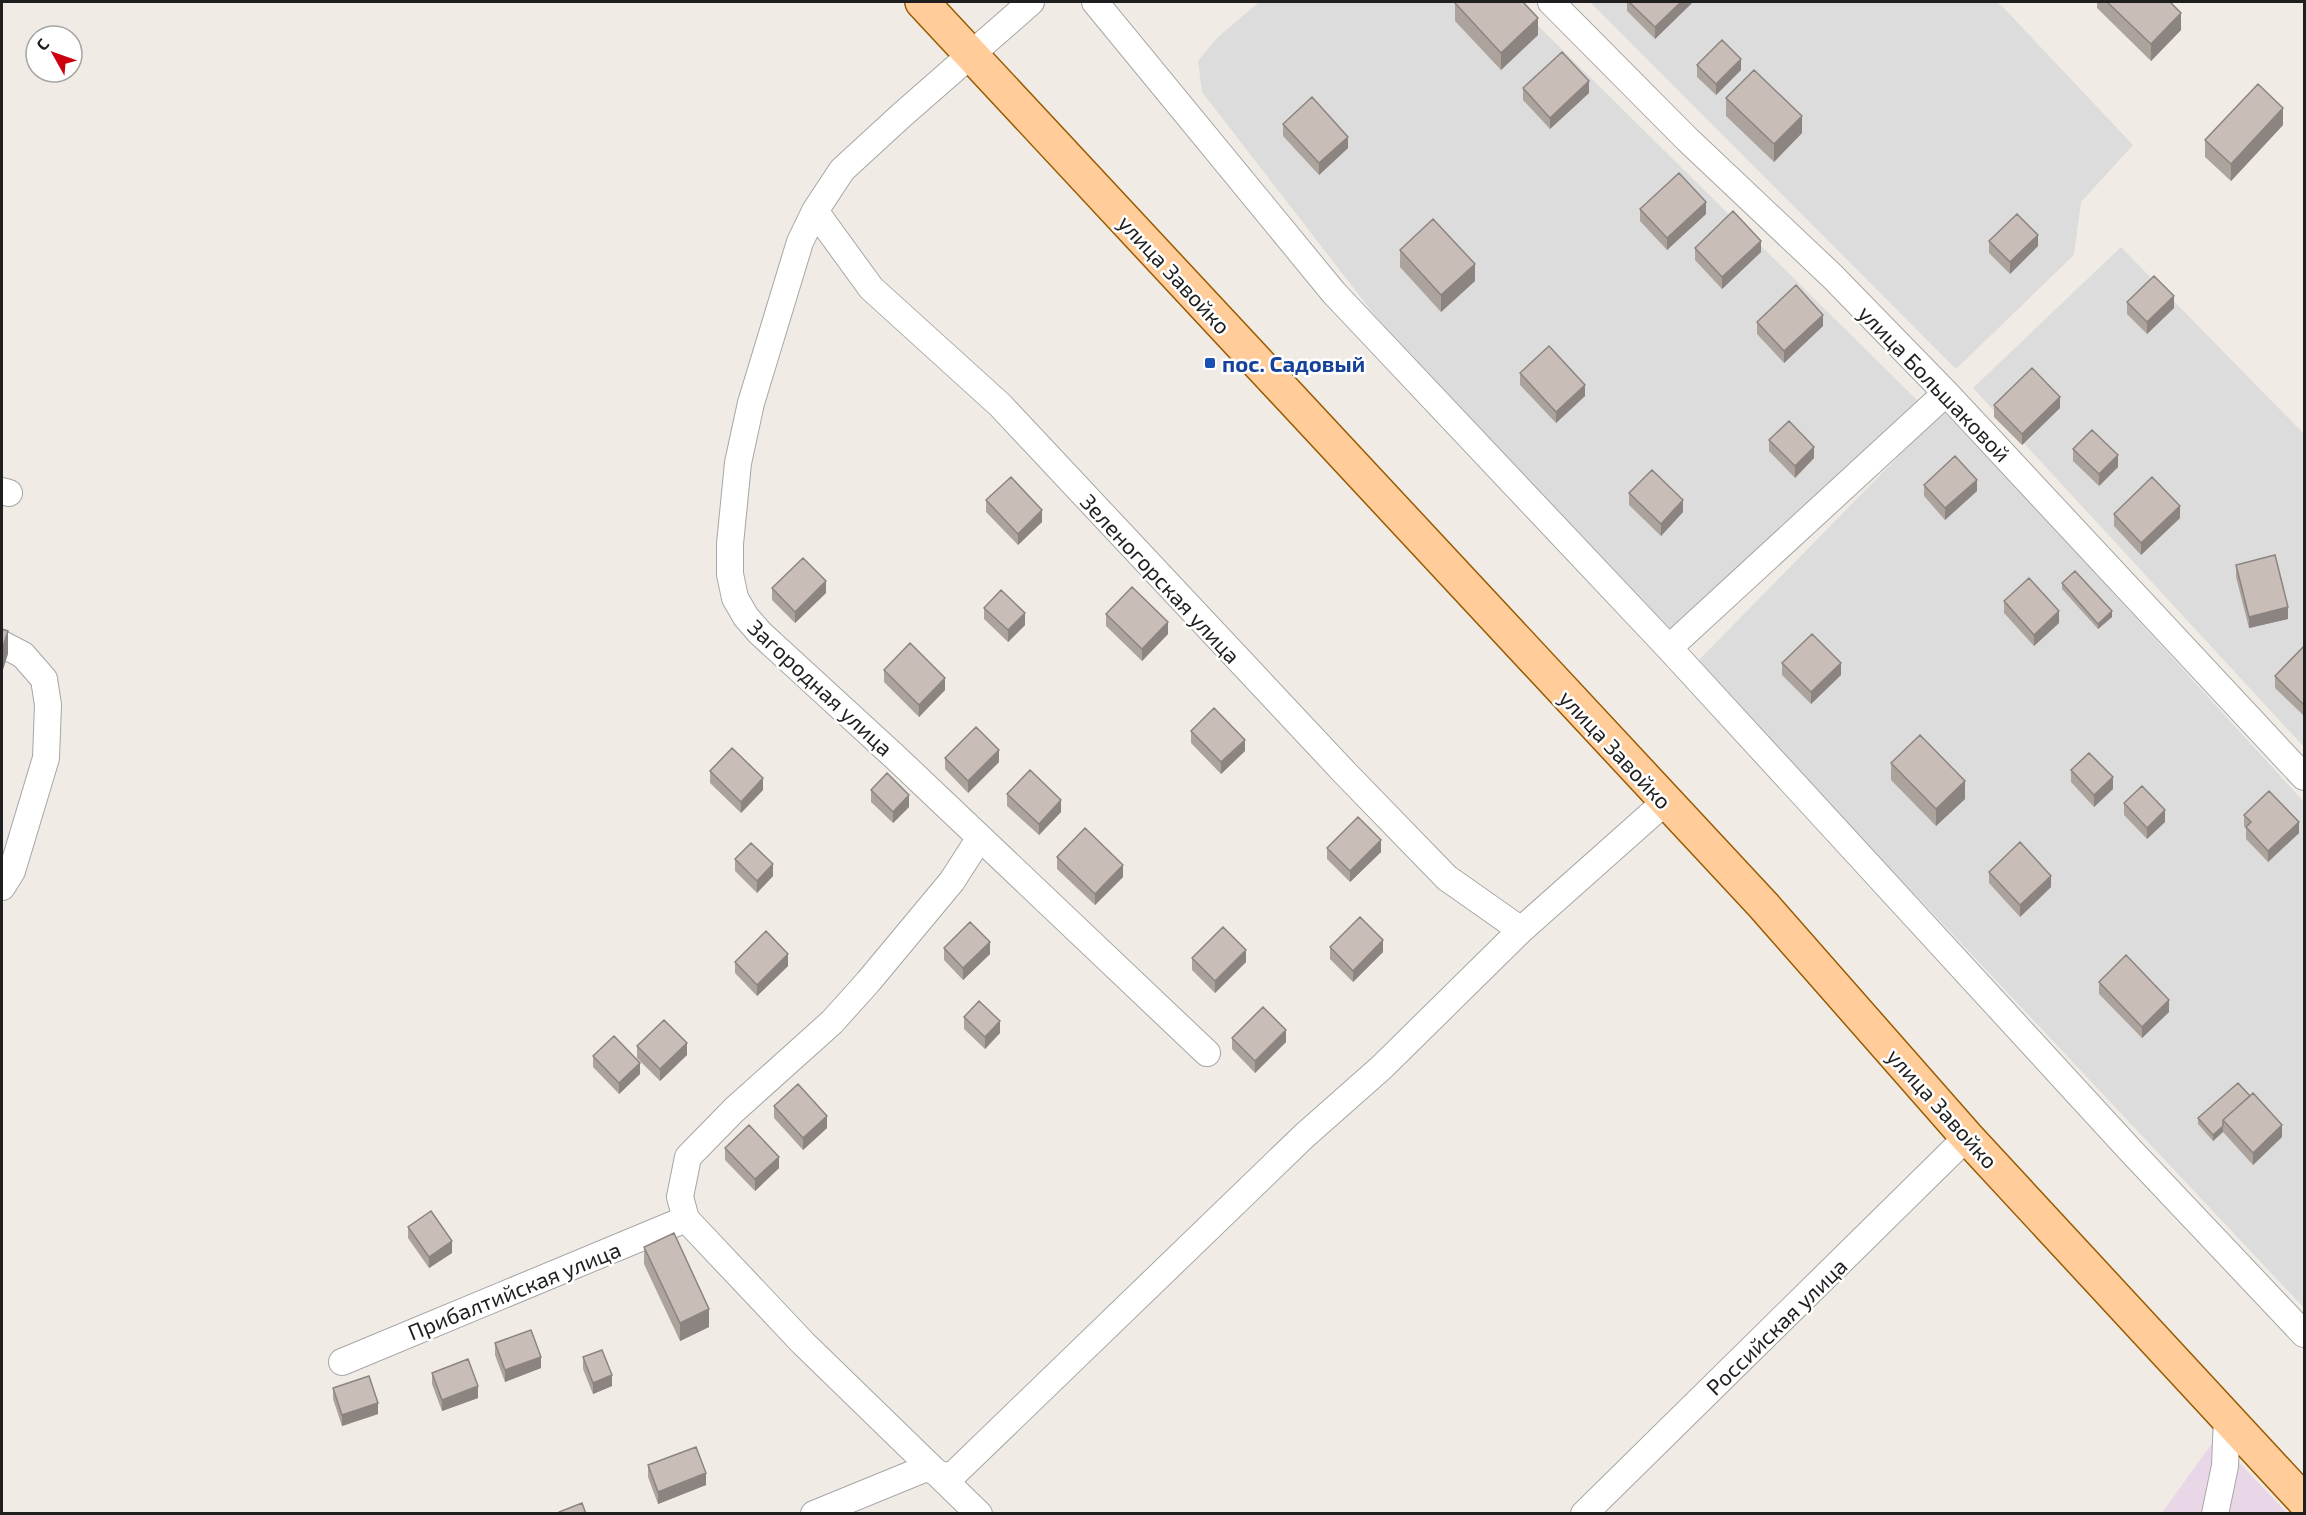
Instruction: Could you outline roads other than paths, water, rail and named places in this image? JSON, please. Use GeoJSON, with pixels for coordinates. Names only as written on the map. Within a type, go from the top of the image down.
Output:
{"type":"FeatureCollection","features":[{"type":"Feature","properties":{"kind":"main road","name":"улица Завойко"},"geometry":{"type":"LineString","coordinates":[[922,2],[1764,906],[1967,1137],[2304,1502]]}},
{"type":"Feature","properties":{"kind":"street","name":"Загородная улица"},"geometry":{"type":"LineString","coordinates":[[1031,2],[842,170],[815,211],[800,242],[784,289],[751,403],[738,463],[730,543],[730,574],[735,598],[746,617],[760,633],[831,697],[1207,1053]]}},
{"type":"Feature","properties":{"kind":"street"},"geometry":{"type":"LineString","coordinates":[[1095,2],[1334,293],[1669,648],[2123,1142],[2304,1334]]}},
{"type":"Feature","properties":{"kind":"street","name":"улица Большаковой"},"geometry":{"type":"LineString","coordinates":[[1551,2],[1688,140],[1832,276],[1946,393],[2304,777]]}},
{"type":"Feature","properties":{"kind":"street","name":"Зеленогорская улица"},"geometry":{"type":"LineString","coordinates":[[815,211],[871,288],[999,405],[1313,740],[1447,878],[1521,930]]}},
{"type":"Feature","properties":{"kind":"street"},"geometry":{"type":"LineString","coordinates":[[1669,648],[1946,393]]}},
{"type":"Feature","properties":{"kind":"street"},"geometry":{"type":"LineString","coordinates":[[2,644],[23,655],[44,679],[48,705],[46,758],[12,872],[2,887]]}},
{"type":"Feature","properties":{"kind":"street"},"geometry":{"type":"LineString","coordinates":[[932,1469],[944,1476],[954,1474],[1295,1144],[1382,1067],[1521,930],[1665,802]]}},
{"type":"Feature","properties":{"kind":"street"},"geometry":{"type":"LineString","coordinates":[[979,839],[951,881],[832,1022],[734,1110],[688,1157],[680,1197],[686,1219],[803,1343],[979,1514]]}},
{"type":"Feature","properties":{"kind":"street","name":"Российская улица"},"geometry":{"type":"LineString","coordinates":[[1584,1514],[1967,1137]]}},
{"type":"Feature","properties":{"kind":"street","name":"Прибалтийская улица"},"geometry":{"type":"LineString","coordinates":[[342,1362],[686,1219]]}},
{"type":"Feature","properties":{"kind":"street"},"geometry":{"type":"LineString","coordinates":[[2215,1514],[2225,1466],[2227,1417]]}},
{"type":"Feature","properties":{"kind":"street"},"geometry":{"type":"LineString","coordinates":[[814,1514],[932,1469]]}},
{"type":"Feature","properties":{"kind":"place","name":"пос. Садовый"},"geometry":{"type":"Point","coordinates":[1210,363]}}]}
